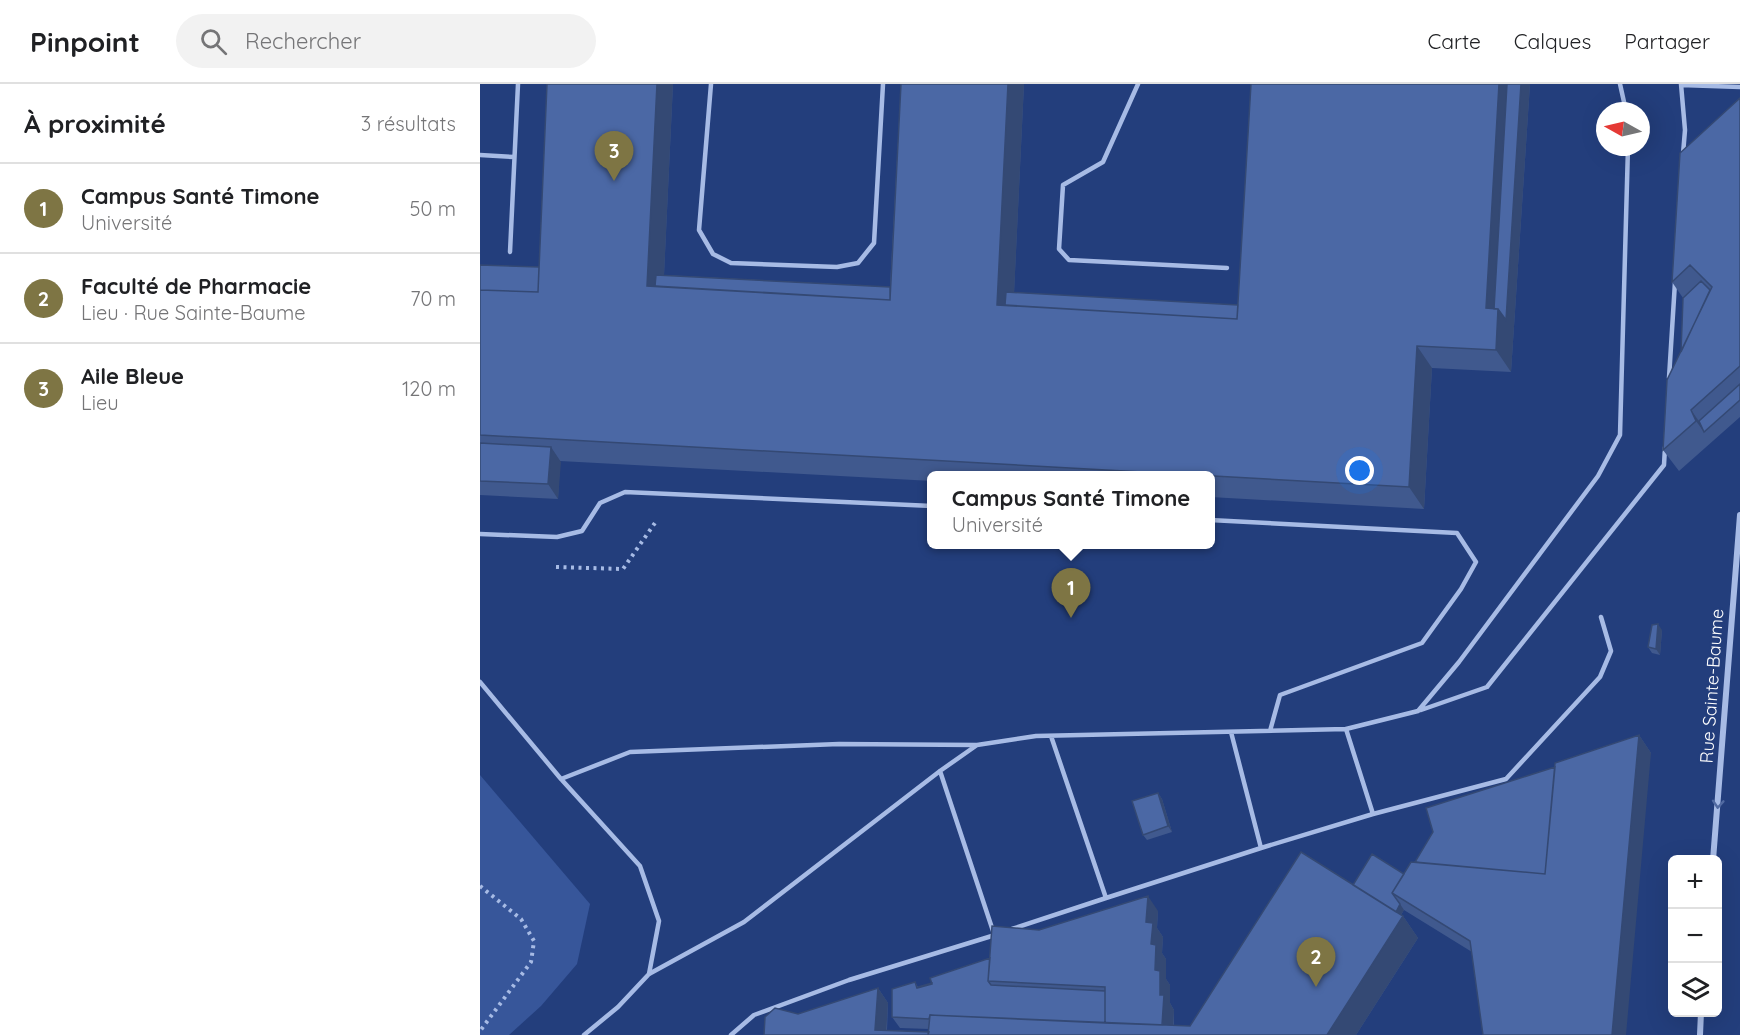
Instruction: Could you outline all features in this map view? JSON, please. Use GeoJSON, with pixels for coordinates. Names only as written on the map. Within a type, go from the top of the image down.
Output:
{"type":"FeatureCollection","features":[{"type":"Feature","properties":{"kind":"street","name":"Rue Sainte-Baume"},"geometry":{"type":"LineString","coordinates":[[1713,855],[1740,515]]}},
{"type":"Feature","properties":{"kind":"street"},"geometry":{"type":"LineString","coordinates":[[1700,1035],[1701,1017]]}},
{"type":"Feature","properties":{"kind":"lane"},"geometry":{"type":"LineString","coordinates":[[510,252],[518,84]]}},
{"type":"Feature","properties":{"kind":"lane"},"geometry":{"type":"LineString","coordinates":[[711,84],[699,230],[713,254],[731,263],[837,267],[858,263],[874,243],[883,84]]}},
{"type":"Feature","properties":{"kind":"lane"},"geometry":{"type":"LineString","coordinates":[[1138,84],[1103,162],[1063,185],[1059,249],[1069,260],[1227,268]]}},
{"type":"Feature","properties":{"kind":"lane"},"geometry":{"type":"LineString","coordinates":[[1620,84],[1624,102]]}},
{"type":"Feature","properties":{"kind":"lane"},"geometry":{"type":"LineString","coordinates":[[1682,166],[1685,130],[1681,85],[1740,87]]}},
{"type":"Feature","properties":{"kind":"lane"},"geometry":{"type":"LineString","coordinates":[[480,155],[514,157]]}},
{"type":"Feature","properties":{"kind":"lane"},"geometry":{"type":"LineString","coordinates":[[1418,711],[1459,662],[1598,476],[1620,435],[1628,156]]}},
{"type":"Feature","properties":{"kind":"lane"},"geometry":{"type":"LineString","coordinates":[[1669,381],[1676,273]]}},
{"type":"Feature","properties":{"kind":"lane"},"geometry":{"type":"LineString","coordinates":[[561,779],[630,752],[839,744],[977,745],[1036,736],[1346,729],[1418,711],[1487,687],[1664,465],[1665,441]]}},
{"type":"Feature","properties":{"kind":"lane"},"geometry":{"type":"LineString","coordinates":[[480,534],[557,537],[582,531],[600,503],[625,492],[927,506]]}},
{"type":"Feature","properties":{"kind":"lane"},"geometry":{"type":"LineString","coordinates":[[1215,520],[1457,533],[1476,562],[1461,589],[1422,643],[1280,695],[1270,731]]}},
{"type":"Feature","properties":{"kind":"lane"},"geometry":{"type":"LineString","coordinates":[[731,1035],[754,1015],[849,980],[1261,848],[1373,814],[1506,779],[1600,677],[1611,651],[1601,617]]}},
{"type":"Feature","properties":{"kind":"lane"},"geometry":{"type":"LineString","coordinates":[[480,682],[561,779],[640,866],[658,921],[649,974]]}},
{"type":"Feature","properties":{"kind":"lane"},"geometry":{"type":"LineString","coordinates":[[1346,729],[1373,814]]}},
{"type":"Feature","properties":{"kind":"lane"},"geometry":{"type":"LineString","coordinates":[[1231,732],[1261,848]]}},
{"type":"Feature","properties":{"kind":"lane"},"geometry":{"type":"LineString","coordinates":[[1051,736],[1106,898]]}},
{"type":"Feature","properties":{"kind":"lane"},"geometry":{"type":"LineString","coordinates":[[585,1035],[618,1007],[649,974],[744,922],[977,745]]}},
{"type":"Feature","properties":{"kind":"lane"},"geometry":{"type":"LineString","coordinates":[[940,771],[995,935]]}},
{"type":"Feature","properties":{"kind":"path"},"geometry":{"type":"LineString","coordinates":[[480,886],[522,919],[534,941],[531,962],[480,1031]]}},
{"type":"Feature","properties":{"kind":"shaded area"},"geometry":{"type":"Polygon","coordinates":[[[480,775],[590,904],[577,964],[541,1006],[509,1035],[480,1035],[480,775]]]}},
{"type":"Feature","properties":{"kind":"building"},"geometry":{"type":"Polygon","coordinates":[[[547,84],[657,84],[647,286],[890,300],[901,84],[1008,84],[997,305],[1237,319],[1251,84],[1499,84],[1486,308],[1498,309],[1496,350],[1417,346],[1409,487],[1215,476],[1215,471],[1123,471],[480,435],[480,290],[538,292],[547,84]]]}},
{"type":"Feature","properties":{"kind":"building"},"geometry":{"type":"Polygon","coordinates":[[[1507,84],[1521,84],[1506,320],[1498,309],[1494,309],[1507,84]]]}},
{"type":"Feature","properties":{"kind":"building"},"geometry":{"type":"Polygon","coordinates":[[[1740,98],[1740,366],[1691,410],[1696,421],[1663,450],[1667,380],[1712,287],[1690,265],[1672,282],[1680,153],[1740,98]]]}},
{"type":"Feature","properties":{"kind":"building"},"geometry":{"type":"Polygon","coordinates":[[[480,265],[539,267],[538,292],[480,290],[480,265]]]}},
{"type":"Feature","properties":{"kind":"building"},"geometry":{"type":"Polygon","coordinates":[[[656,275],[890,287],[890,300],[655,286],[656,275]]]}},
{"type":"Feature","properties":{"kind":"building"},"geometry":{"type":"Polygon","coordinates":[[[1701,281],[1710,290],[1681,352],[1683,298],[1701,281]]]}},
{"type":"Feature","properties":{"kind":"building"},"geometry":{"type":"Polygon","coordinates":[[[1006,292],[1238,305],[1237,319],[1005,305],[1006,292]]]}},
{"type":"Feature","properties":{"kind":"building"},"geometry":{"type":"Polygon","coordinates":[[[1740,384],[1740,400],[1704,432],[1699,421],[1740,384]]]}},
{"type":"Feature","properties":{"kind":"building"},"geometry":{"type":"Polygon","coordinates":[[[480,443],[551,447],[548,484],[480,481],[480,443]]]}},
{"type":"Feature","properties":{"kind":"building"},"geometry":{"type":"Polygon","coordinates":[[[1658,624],[1656,649],[1648,647],[1652,625],[1658,624]]]}},
{"type":"Feature","properties":{"kind":"building"},"geometry":{"type":"Polygon","coordinates":[[[1639,735],[1612,1035],[1483,1035],[1470,941],[1392,893],[1411,862],[1545,874],[1555,763],[1639,735]]]}},
{"type":"Feature","properties":{"kind":"building"},"geometry":{"type":"Polygon","coordinates":[[[1555,767],[1545,874],[1415,862],[1433,832],[1426,808],[1555,767]]]}},
{"type":"Feature","properties":{"kind":"building"},"geometry":{"type":"Polygon","coordinates":[[[1158,793],[1168,826],[1143,835],[1132,801],[1158,793]]]}},
{"type":"Feature","properties":{"kind":"building"},"geometry":{"type":"Polygon","coordinates":[[[1301,852],[1403,916],[1327,1035],[928,1035],[930,1015],[1190,1026],[1301,852]]]}},
{"type":"Feature","properties":{"kind":"building"},"geometry":{"type":"Polygon","coordinates":[[[1372,854],[1404,874],[1392,893],[1400,904],[1396,912],[1353,885],[1372,854]]]}},
{"type":"Feature","properties":{"kind":"building"},"geometry":{"type":"Polygon","coordinates":[[[1148,896],[1146,922],[1153,923],[1151,944],[1156,945],[1155,970],[1160,971],[1160,995],[1164,995],[1162,1025],[1105,1023],[1105,987],[988,981],[992,926],[1039,930],[1148,896]]]}},
{"type":"Feature","properties":{"kind":"building"},"geometry":{"type":"Polygon","coordinates":[[[990,958],[988,981],[991,985],[1105,991],[1105,1023],[930,1015],[929,1019],[892,1017],[892,989],[915,982],[917,988],[932,984],[930,978],[990,958]]]}},
{"type":"Feature","properties":{"kind":"building"},"geometry":{"type":"Polygon","coordinates":[[[878,988],[875,1030],[929,1032],[928,1035],[764,1035],[765,1017],[775,1008],[798,1014],[878,988]]]}},
{"type":"Feature","properties":{"kind":"place","name":"Aile Bleue"},"geometry":{"type":"Point","coordinates":[614,181]}},
{"type":"Feature","properties":{"kind":"place","name":"Campus Santé Timone"},"geometry":{"type":"Point","coordinates":[1071,618]}},
{"type":"Feature","properties":{"kind":"place","name":"Faculté de Pharmacie"},"geometry":{"type":"Point","coordinates":[1316,987]}}]}
